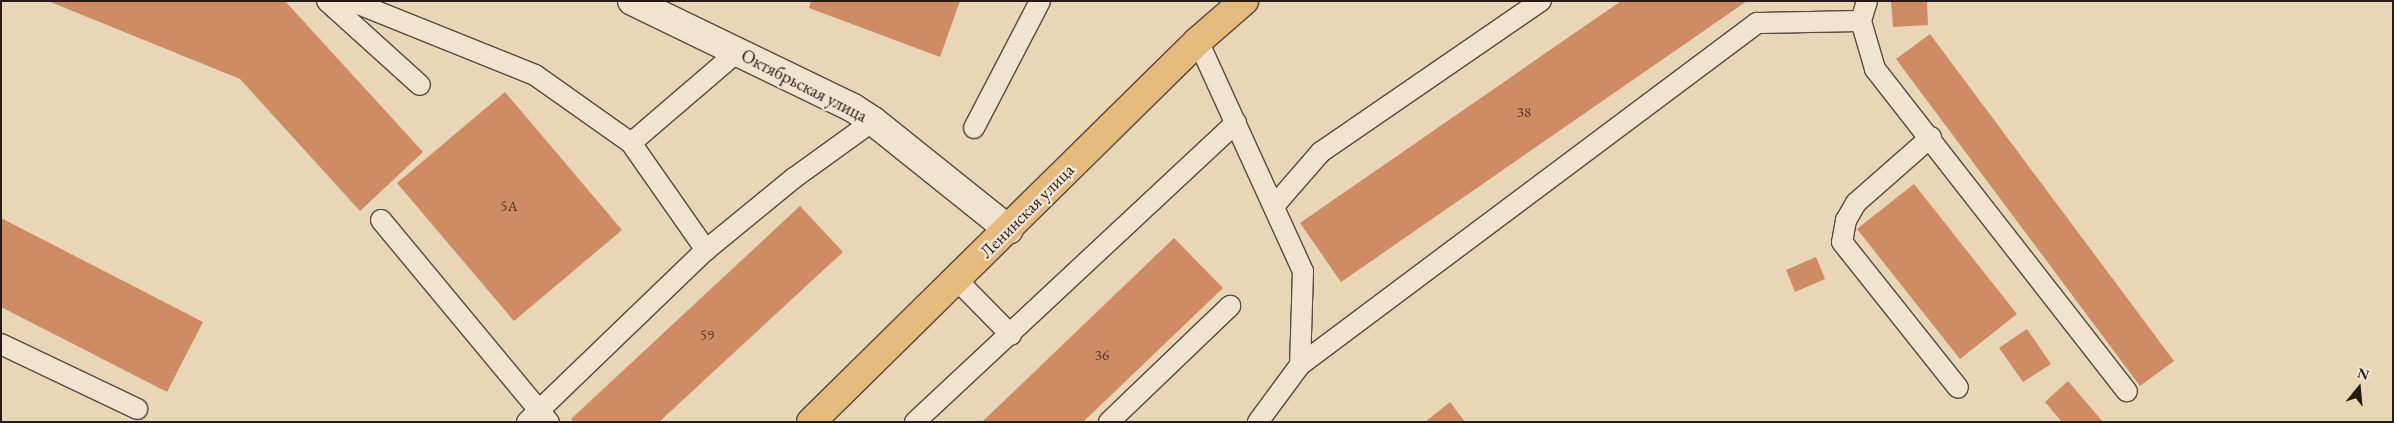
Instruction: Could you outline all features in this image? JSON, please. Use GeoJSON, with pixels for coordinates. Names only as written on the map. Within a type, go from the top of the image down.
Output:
{"type":"FeatureCollection","features":[{"type":"Feature","properties":{"kind":"main road","name":"Ленинская улица"},"geometry":{"type":"LineString","coordinates":[[811,422],[1009,230],[1198,41],[1244,1]]}},
{"type":"Feature","properties":{"kind":"street","name":"Октябрьская улица"},"geometry":{"type":"LineString","coordinates":[[632,1],[873,121],[1009,230]]}},
{"type":"Feature","properties":{"kind":"lane"},"geometry":{"type":"LineString","coordinates":[[327,1],[420,85]]}},
{"type":"Feature","properties":{"kind":"lane"},"geometry":{"type":"LineString","coordinates":[[351,1],[535,75],[631,143],[706,250]]}},
{"type":"Feature","properties":{"kind":"lane"},"geometry":{"type":"LineString","coordinates":[[974,128],[1040,1]]}},
{"type":"Feature","properties":{"kind":"lane"},"geometry":{"type":"LineString","coordinates":[[1274,206],[1321,152],[1541,1]]}},
{"type":"Feature","properties":{"kind":"lane"},"geometry":{"type":"LineString","coordinates":[[1868,1],[1860,21],[1875,69],[1931,137],[2127,391]]}},
{"type":"Feature","properties":{"kind":"lane"},"geometry":{"type":"LineString","coordinates":[[1258,422],[1300,365],[1757,23],[1860,21]]}},
{"type":"Feature","properties":{"kind":"lane"},"geometry":{"type":"LineString","coordinates":[[1198,41],[1303,271],[1300,365]]}},
{"type":"Feature","properties":{"kind":"lane"},"geometry":{"type":"LineString","coordinates":[[631,143],[737,52]]}},
{"type":"Feature","properties":{"kind":"lane"},"geometry":{"type":"LineString","coordinates":[[381,220],[421,264],[538,418],[706,250],[794,178],[873,121]]}},
{"type":"Feature","properties":{"kind":"lane"},"geometry":{"type":"LineString","coordinates":[[915,422],[1236,123]]}},
{"type":"Feature","properties":{"kind":"lane"},"geometry":{"type":"LineString","coordinates":[[1931,137],[1856,203],[1846,220],[1842,242],[1958,388]]}},
{"type":"Feature","properties":{"kind":"lane"},"geometry":{"type":"LineString","coordinates":[[957,280],[1010,334]]}},
{"type":"Feature","properties":{"kind":"lane"},"geometry":{"type":"LineString","coordinates":[[1109,422],[1230,306]]}},
{"type":"Feature","properties":{"kind":"lane"},"geometry":{"type":"LineString","coordinates":[[1,344],[137,409]]}},
{"type":"Feature","properties":{"kind":"building"},"geometry":{"type":"Polygon","coordinates":[[[48,1],[285,1],[423,152],[360,211],[240,79],[48,1]]]}},
{"type":"Feature","properties":{"kind":"building"},"geometry":{"type":"Polygon","coordinates":[[[811,1],[960,1],[940,57],[809,8],[811,1]]]}},
{"type":"Feature","properties":{"kind":"building"},"geometry":{"type":"Polygon","coordinates":[[[1621,1],[1747,1],[1341,282],[1300,223],[1621,1]]]}},
{"type":"Feature","properties":{"kind":"building"},"geometry":{"type":"Polygon","coordinates":[[[1891,1],[1927,1],[1928,25],[1893,27],[1891,1]]]}},
{"type":"Feature","properties":{"kind":"building"},"geometry":{"type":"Polygon","coordinates":[[[1930,34],[2174,361],[2140,386],[1896,59],[1930,34]]]}},
{"type":"Feature","properties":{"kind":"building"},"geometry":{"type":"Polygon","coordinates":[[[505,92],[622,230],[514,321],[397,183],[505,92]]]}},
{"type":"Feature","properties":{"kind":"building"},"geometry":{"type":"Polygon","coordinates":[[[1914,184],[2017,314],[1960,359],[1857,229],[1914,184]]]}},
{"type":"Feature","properties":{"kind":"building"},"geometry":{"type":"Polygon","coordinates":[[[800,206],[843,252],[659,422],[574,422],[571,419],[800,206]]]}},
{"type":"Feature","properties":{"kind":"building"},"geometry":{"type":"Polygon","coordinates":[[[1,218],[203,322],[167,392],[1,307],[1,218]]]}},
{"type":"Feature","properties":{"kind":"building"},"geometry":{"type":"Polygon","coordinates":[[[1174,238],[1223,288],[1083,422],[982,422],[1174,238]]]}},
{"type":"Feature","properties":{"kind":"building"},"geometry":{"type":"Polygon","coordinates":[[[1816,257],[1825,279],[1795,292],[1786,270],[1816,257]]]}},
{"type":"Feature","properties":{"kind":"building"},"geometry":{"type":"Polygon","coordinates":[[[2027,329],[2051,364],[2023,382],[1999,348],[2027,329]]]}},
{"type":"Feature","properties":{"kind":"building"},"geometry":{"type":"Polygon","coordinates":[[[2068,381],[2103,422],[2062,422],[2045,402],[2068,381]]]}},
{"type":"Feature","properties":{"kind":"building"},"geometry":{"type":"Polygon","coordinates":[[[1450,402],[1465,422],[1425,422],[1450,402]]]}}]}
